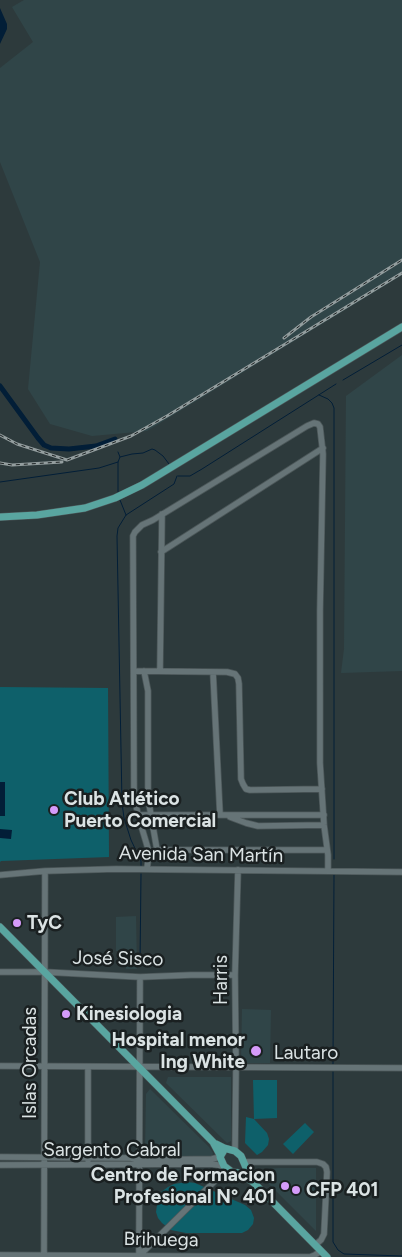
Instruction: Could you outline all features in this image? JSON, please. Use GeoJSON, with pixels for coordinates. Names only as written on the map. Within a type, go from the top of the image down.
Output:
{"type":"FeatureCollection","features":[{"type":"Feature","properties":{"kind":"main road"},"geometry":{"type":"LineString","coordinates":[[0,517],[37,515],[85,508],[114,498],[142,484],[402,327]]}},
{"type":"Feature","properties":{"kind":"main road"},"geometry":{"type":"LineString","coordinates":[[0,927],[213,1142],[225,1167],[253,1182]]}},
{"type":"Feature","properties":{"kind":"main road"},"geometry":{"type":"LineString","coordinates":[[213,1142],[241,1156],[253,1182],[327,1257]]}},
{"type":"Feature","properties":{"kind":"main road"},"geometry":{"type":"LineString","coordinates":[[220,1156],[223,1151],[231,1150]]}},
{"type":"Feature","properties":{"kind":"main road"},"geometry":{"type":"LineString","coordinates":[[238,1173],[243,1170],[244,1164]]}},
{"type":"Feature","properties":{"kind":"street"},"geometry":{"type":"LineString","coordinates":[[147,869],[148,850],[135,806],[134,794],[133,536],[138,528],[311,424],[318,424],[323,448],[320,737],[328,871]]}},
{"type":"Feature","properties":{"kind":"street"},"geometry":{"type":"LineString","coordinates":[[161,552],[323,448]]}},
{"type":"Feature","properties":{"kind":"street"},"geometry":{"type":"LineString","coordinates":[[160,671],[162,514]]}},
{"type":"Feature","properties":{"kind":"street"},"geometry":{"type":"LineString","coordinates":[[134,671],[232,672],[238,678],[239,684],[242,779],[246,789],[322,789]]}},
{"type":"Feature","properties":{"kind":"street"},"geometry":{"type":"LineString","coordinates":[[144,671],[148,691],[148,798],[157,850]]}},
{"type":"Feature","properties":{"kind":"street"},"geometry":{"type":"LineString","coordinates":[[213,672],[223,815]]}},
{"type":"Feature","properties":{"kind":"street"},"geometry":{"type":"LineString","coordinates":[[138,815],[324,815]]}},
{"type":"Feature","properties":{"kind":"street"},"geometry":{"type":"LineString","coordinates":[[223,815],[258,826],[324,825]]}},
{"type":"Feature","properties":{"kind":"street"},"geometry":{"type":"LineString","coordinates":[[148,850],[327,850]]}},
{"type":"Feature","properties":{"kind":"street","name":"Avenida San Martín"},"geometry":{"type":"LineString","coordinates":[[0,875],[45,871],[147,869],[402,872]]}},
{"type":"Feature","properties":{"kind":"street","name":"Harris"},"geometry":{"type":"LineString","coordinates":[[231,1150],[236,1068],[235,975],[238,870]]}},
{"type":"Feature","properties":{"kind":"street","name":"Islas Orcadas"},"geometry":{"type":"LineString","coordinates":[[44,1255],[45,871]]}},
{"type":"Feature","properties":{"kind":"street","name":"José Sisco"},"geometry":{"type":"LineString","coordinates":[[0,972],[45,972],[140,977],[235,975]]}},
{"type":"Feature","properties":{"kind":"street"},"geometry":{"type":"LineString","coordinates":[[138,1256],[140,977]]}},
{"type":"Feature","properties":{"kind":"street","name":"Lautaro"},"geometry":{"type":"LineString","coordinates":[[0,1066],[402,1068]]}},
{"type":"Feature","properties":{"kind":"street"},"geometry":{"type":"LineString","coordinates":[[88,1067],[88,1161]]}},
{"type":"Feature","properties":{"kind":"street","name":"Sargento Cabral"},"geometry":{"type":"LineString","coordinates":[[139,1162],[212,1159],[220,1156]]}},
{"type":"Feature","properties":{"kind":"street","name":"Sargento Cabral"},"geometry":{"type":"LineString","coordinates":[[0,1157],[211,1164],[225,1167]]}},
{"type":"Feature","properties":{"kind":"street","name":"Sargento Cabral"},"geometry":{"type":"LineString","coordinates":[[0,1165],[44,1165],[88,1161]]}},
{"type":"Feature","properties":{"kind":"street"},"geometry":{"type":"LineString","coordinates":[[244,1164],[318,1162],[326,1167],[324,1234],[315,1245]]}},
{"type":"Feature","properties":{"kind":"street"},"geometry":{"type":"LineString","coordinates":[[138,1256],[225,1167]]}},
{"type":"Feature","properties":{"kind":"street","name":"Brihuega"},"geometry":{"type":"LineString","coordinates":[[0,1254],[310,1257],[321,1251]]}},
{"type":"Feature","properties":{"kind":"shaded area"},"geometry":{"type":"Polygon","coordinates":[[[24,0],[402,0],[402,275],[147,431],[92,436],[50,424],[28,389],[40,262],[0,162],[0,68],[33,42],[12,7],[24,0]]]}},
{"type":"Feature","properties":{"kind":"shaded area"},"geometry":{"type":"Polygon","coordinates":[[[0,8],[7,24],[7,29],[0,44],[0,8]]]}},
{"type":"Feature","properties":{"kind":"shaded area"},"geometry":{"type":"Polygon","coordinates":[[[402,355],[402,671],[341,673],[344,649],[346,396],[402,355]]]}},
{"type":"Feature","properties":{"kind":"shaded area","name":"Club Atlético Puerto Comercial"},"geometry":{"type":"Polygon","coordinates":[[[0,687],[108,688],[109,857],[0,862],[0,687]]]}},
{"type":"Feature","properties":{"kind":"shaded area"},"geometry":{"type":"Polygon","coordinates":[[[0,782],[5,782],[5,816],[0,816],[0,782]]]}},
{"type":"Feature","properties":{"kind":"shaded area"},"geometry":{"type":"Polygon","coordinates":[[[0,829],[12,830],[11,839],[0,838],[0,829]]]}},
{"type":"Feature","properties":{"kind":"shaded area"},"geometry":{"type":"Polygon","coordinates":[[[136,916],[137,969],[126,969],[126,951],[116,951],[116,917],[136,916]]]}},
{"type":"Feature","properties":{"kind":"shaded area"},"geometry":{"type":"Polygon","coordinates":[[[242,1009],[271,1010],[270,1063],[241,1063],[242,1009]]]}},
{"type":"Feature","properties":{"kind":"shaded area"},"geometry":{"type":"Polygon","coordinates":[[[168,1077],[231,1077],[231,1141],[227,1143],[166,1083],[168,1077]]]}},
{"type":"Feature","properties":{"kind":"shaded area"},"geometry":{"type":"Polygon","coordinates":[[[253,1080],[277,1080],[277,1118],[254,1119],[253,1080]]]}},
{"type":"Feature","properties":{"kind":"shaded area"},"geometry":{"type":"Polygon","coordinates":[[[150,1089],[209,1147],[213,1153],[212,1157],[148,1157],[145,1152],[146,1094],[150,1089]]]}},
{"type":"Feature","properties":{"kind":"shaded area"},"geometry":{"type":"Polygon","coordinates":[[[246,1117],[254,1119],[267,1133],[269,1139],[268,1145],[257,1155],[245,1143],[246,1117]]]}},
{"type":"Feature","properties":{"kind":"shaded area"},"geometry":{"type":"Polygon","coordinates":[[[305,1123],[314,1132],[293,1154],[283,1144],[305,1123]]]}},
{"type":"Feature","properties":{"kind":"shaded area","name":"CFP 401"},"geometry":{"type":"Polygon","coordinates":[[[316,1168],[316,1231],[259,1174],[264,1169],[316,1168]]]}},
{"type":"Feature","properties":{"kind":"shaded area"},"geometry":{"type":"Polygon","coordinates":[[[187,1182],[195,1183],[245,1205],[251,1210],[254,1218],[253,1224],[242,1233],[186,1233],[171,1230],[158,1218],[156,1212],[158,1198],[161,1192],[168,1187],[187,1182]]]}},
{"type":"Feature","properties":{"kind":"waterway"},"geometry":{"type":"LineString","coordinates":[[343,380],[402,345]]}},
{"type":"Feature","properties":{"kind":"waterway"},"geometry":{"type":"LineString","coordinates":[[178,476],[190,476],[336,384]]}},
{"type":"Feature","properties":{"kind":"waterway"},"geometry":{"type":"LineString","coordinates":[[0,386],[44,445],[51,448],[69,449],[96,446],[115,439]]}},
{"type":"Feature","properties":{"kind":"waterway"},"geometry":{"type":"LineString","coordinates":[[319,395],[328,399],[334,408],[334,859]]}},
{"type":"Feature","properties":{"kind":"waterway"},"geometry":{"type":"LineString","coordinates":[[120,457],[143,453],[152,449],[163,456],[169,464]]}},
{"type":"Feature","properties":{"kind":"waterway"},"geometry":{"type":"LineString","coordinates":[[118,452],[120,457],[118,462],[118,492]]}},
{"type":"Feature","properties":{"kind":"waterway"},"geometry":{"type":"LineString","coordinates":[[0,482],[99,468],[118,462]]}},
{"type":"Feature","properties":{"kind":"waterway"},"geometry":{"type":"LineString","coordinates":[[141,866],[141,861],[131,840],[124,818],[122,803],[117,536],[118,528],[126,515],[174,484],[177,476]]}},
{"type":"Feature","properties":{"kind":"waterway"},"geometry":{"type":"LineString","coordinates":[[120,500],[126,515]]}},
{"type":"Feature","properties":{"kind":"waterway"},"geometry":{"type":"LineString","coordinates":[[140,966],[141,874]]}},
{"type":"Feature","properties":{"kind":"waterway"},"geometry":{"type":"LineString","coordinates":[[333,1064],[334,875]]}},
{"type":"Feature","properties":{"kind":"waterway"},"geometry":{"type":"LineString","coordinates":[[333,1072],[333,1242],[338,1250],[344,1254],[402,1256]]}},
{"type":"Feature","properties":{"kind":"railway"},"geometry":{"type":"LineString","coordinates":[[284,338],[311,317],[402,260]]}},
{"type":"Feature","properties":{"kind":"railway"},"geometry":{"type":"LineString","coordinates":[[0,435],[17,444],[67,460],[131,436],[402,273]]}},
{"type":"Feature","properties":{"kind":"railway"},"geometry":{"type":"LineString","coordinates":[[0,463],[12,465],[62,462]]}},
{"type":"Feature","properties":{"kind":"place","name":"Club Atlético Puerto Comercial"},"geometry":{"type":"Point","coordinates":[54,810]}},
{"type":"Feature","properties":{"kind":"place","name":"TyC"},"geometry":{"type":"Point","coordinates":[17,923]}},
{"type":"Feature","properties":{"kind":"place","name":"Kinesiologia"},"geometry":{"type":"Point","coordinates":[66,1014]}},
{"type":"Feature","properties":{"kind":"place","name":"Hospital menor Ing White"},"geometry":{"type":"Point","coordinates":[256,1051]}},
{"type":"Feature","properties":{"kind":"place","name":"Centro de Formacion Profesional N° 401"},"geometry":{"type":"Point","coordinates":[285,1186]}},
{"type":"Feature","properties":{"kind":"place","name":"CFP 401"},"geometry":{"type":"Point","coordinates":[296,1190]}}]}
